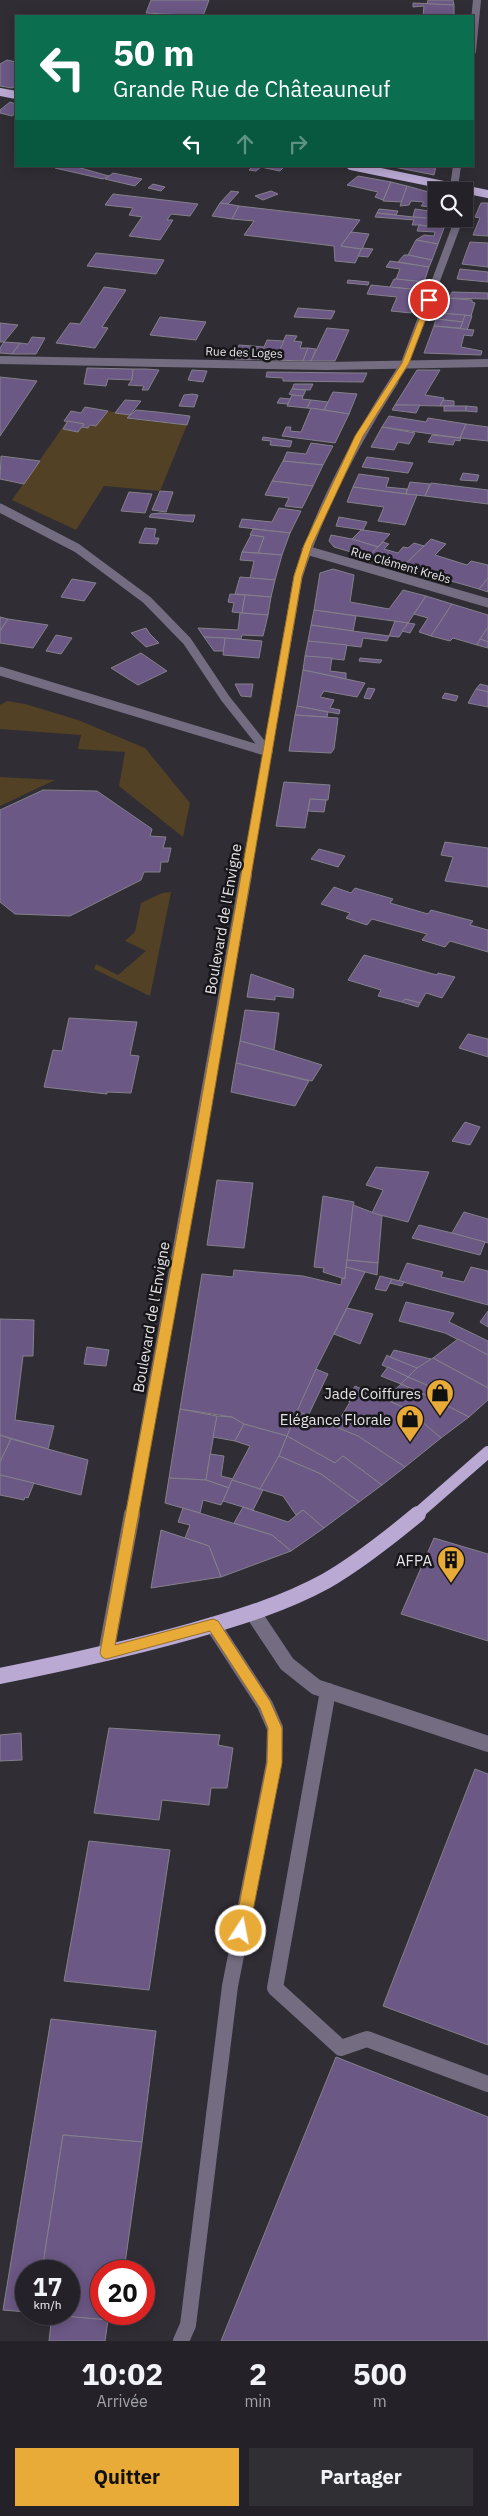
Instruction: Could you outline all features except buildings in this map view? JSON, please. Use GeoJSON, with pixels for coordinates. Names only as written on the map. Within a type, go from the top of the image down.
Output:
{"type":"FeatureCollection","features":[{"type":"Feature","properties":{"kind":"main road"},"geometry":{"type":"LineString","coordinates":[[0,92],[15,96]]}},
{"type":"Feature","properties":{"kind":"main road"},"geometry":{"type":"LineString","coordinates":[[356,167],[429,182]]}},
{"type":"Feature","properties":{"kind":"main road"},"geometry":{"type":"LineString","coordinates":[[473,191],[488,194]]}},
{"type":"Feature","properties":{"kind":"main road"},"geometry":{"type":"LineString","coordinates":[[0,1676],[106,1653],[213,1625],[253,1613],[304,1593],[342,1571],[394,1533],[488,1452]]}},
{"type":"Feature","properties":{"kind":"street"},"geometry":{"type":"LineString","coordinates":[[474,40],[479,14],[477,0]]}},
{"type":"Feature","properties":{"kind":"street"},"geometry":{"type":"LineString","coordinates":[[455,182],[457,167]]}},
{"type":"Feature","properties":{"kind":"street","name":"Boulevard de l'Envigne"},"geometry":{"type":"LineString","coordinates":[[106,1653],[198,1155],[298,576],[306,550],[359,436],[405,363],[456,227]]}},
{"type":"Feature","properties":{"kind":"street","name":"Rue des Loges"},"geometry":{"type":"LineString","coordinates":[[0,360],[328,366],[405,363],[488,363]]}},
{"type":"Feature","properties":{"kind":"street"},"geometry":{"type":"LineString","coordinates":[[0,508],[60,538],[113,572],[160,612],[188,643],[225,698],[268,752]]}},
{"type":"Feature","properties":{"kind":"street","name":"Rue Clément Krebs"},"geometry":{"type":"LineString","coordinates":[[306,550],[488,603]]}},
{"type":"Feature","properties":{"kind":"street"},"geometry":{"type":"LineString","coordinates":[[0,671],[176,722],[268,752]]}},
{"type":"Feature","properties":{"kind":"street"},"geometry":{"type":"LineString","coordinates":[[253,1613],[279,1653],[303,1680],[328,1691],[488,1744]]}},
{"type":"Feature","properties":{"kind":"street"},"geometry":{"type":"LineString","coordinates":[[181,2341],[188,2325],[230,1986],[274,1763],[275,1728],[265,1705],[213,1625]]}},
{"type":"Feature","properties":{"kind":"street"},"geometry":{"type":"LineString","coordinates":[[328,1691],[275,1988],[342,2048],[367,2039],[488,2084]]}},
{"type":"Feature","properties":{"kind":"shaded area"},"geometry":{"type":"Polygon","coordinates":[[[108,411],[130,415],[128,419],[187,425],[160,491],[104,486],[76,530],[12,500],[67,421],[63,429],[78,432],[82,427],[96,426],[108,411]]]}},
{"type":"Feature","properties":{"kind":"shaded area"},"geometry":{"type":"Polygon","coordinates":[[[7,701],[25,704],[78,720],[145,748],[190,803],[183,837],[119,786],[125,752],[78,749],[81,735],[0,729],[0,705],[7,701]]]}},
{"type":"Feature","properties":{"kind":"shaded area"},"geometry":{"type":"Polygon","coordinates":[[[0,777],[55,780],[0,806],[0,777]]]}},
{"type":"Feature","properties":{"kind":"shaded area"},"geometry":{"type":"Polygon","coordinates":[[[171,892],[150,996],[94,969],[96,964],[118,975],[146,951],[125,941],[135,932],[141,903],[162,893],[171,892]]]}},
{"type":"Feature","properties":{"kind":"place","name":"Jade Coiffures"},"geometry":{"type":"Point","coordinates":[440,1417]}},
{"type":"Feature","properties":{"kind":"place","name":"Elégance Florale"},"geometry":{"type":"Point","coordinates":[410,1443]}},
{"type":"Feature","properties":{"kind":"place","name":"AFPA"},"geometry":{"type":"Point","coordinates":[451,1584]}},
{"type":"Feature","properties":{"kind":"route"},"geometry":{"type":"LineString","coordinates":[[241,1931],[274,1763],[275,1728],[265,1705],[213,1625],[106,1653],[196,1164],[298,576],[308,545],[359,436],[405,363],[429,300]]}}]}
